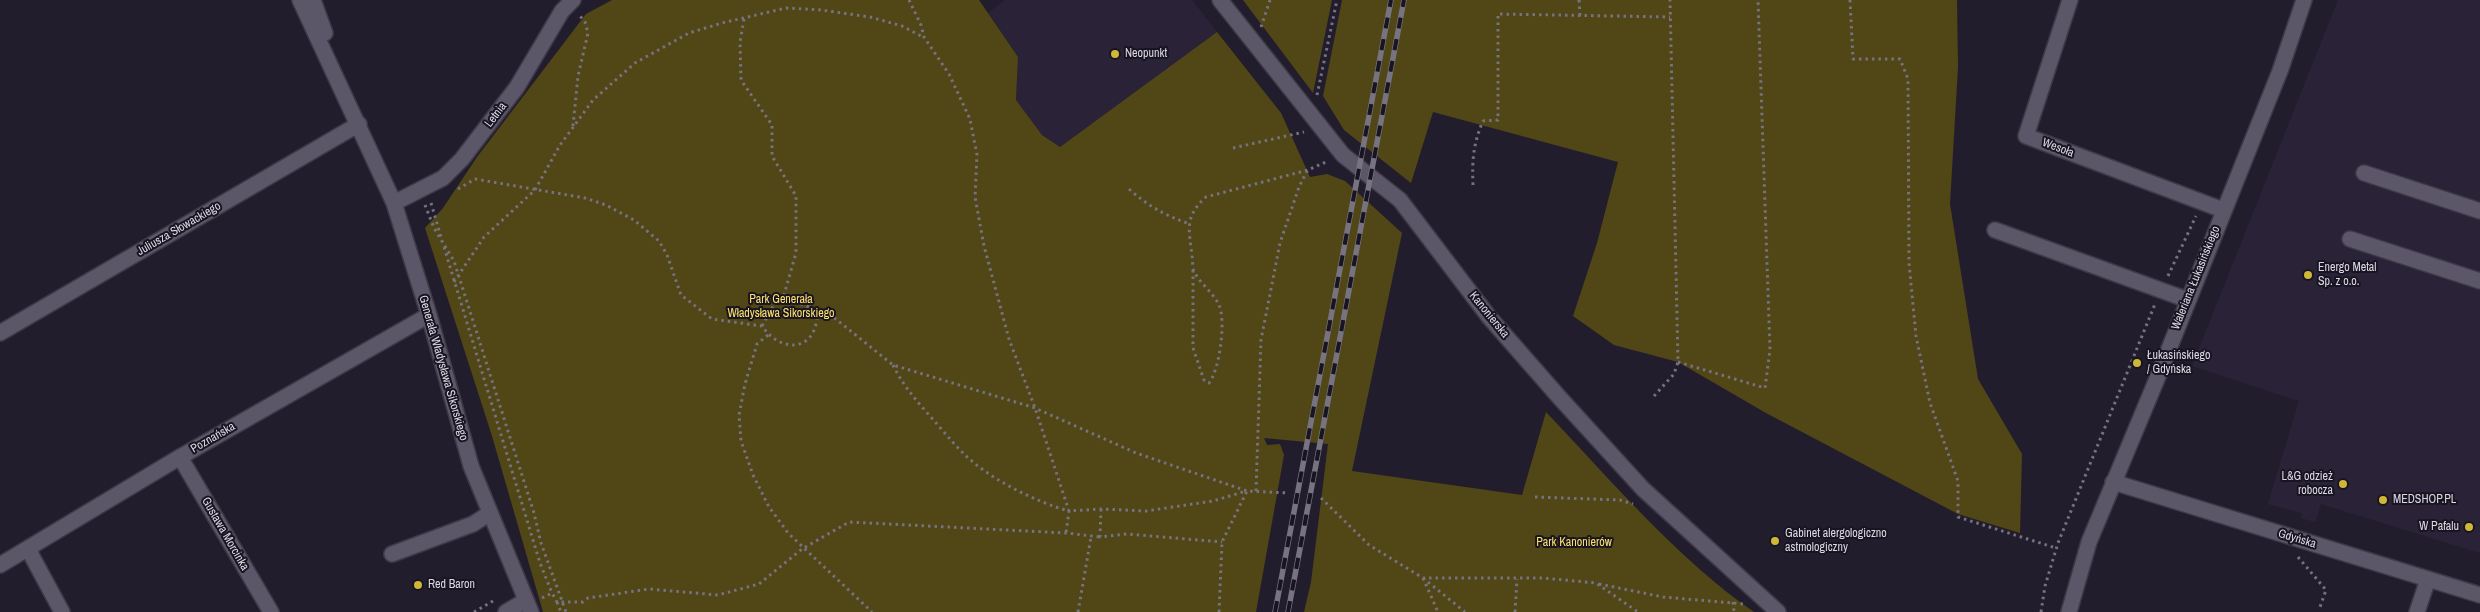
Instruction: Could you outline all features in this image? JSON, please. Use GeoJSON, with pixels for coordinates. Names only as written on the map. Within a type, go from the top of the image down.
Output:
{"type":"FeatureCollection","features":[{"type":"Feature","properties":{"kind":"street","name":"Generała Władysława Sikorskiego"},"geometry":{"type":"LineString","coordinates":[[300,0],[394,203],[429,315],[471,466],[490,513],[533,606]]}},
{"type":"Feature","properties":{"kind":"street","name":"Generała Władysława Sikorskiego"},"geometry":{"type":"LineString","coordinates":[[313,0],[359,124]]}},
{"type":"Feature","properties":{"kind":"street","name":"Kanonierska"},"geometry":{"type":"LineString","coordinates":[[1220,0],[1343,156],[1400,200],[1489,317],[1644,489],[1778,612]]}},
{"type":"Feature","properties":{"kind":"street","name":"Wesoła"},"geometry":{"type":"LineString","coordinates":[[2070,0],[2026,136],[2223,210]]}},
{"type":"Feature","properties":{"kind":"street","name":"Waleriana Łukasińskiego"},"geometry":{"type":"LineString","coordinates":[[2069,612],[2089,542],[2280,71],[2304,0]]}},
{"type":"Feature","properties":{"kind":"street","name":"Letnia"},"geometry":{"type":"LineString","coordinates":[[394,203],[443,178],[462,159],[517,86],[569,1]]}},
{"type":"Feature","properties":{"kind":"street","name":"Juliusza Słowackiego"},"geometry":{"type":"LineString","coordinates":[[0,333],[359,124]]}},
{"type":"Feature","properties":{"kind":"street"},"geometry":{"type":"LineString","coordinates":[[2364,173],[2480,212]]}},
{"type":"Feature","properties":{"kind":"street"},"geometry":{"type":"LineString","coordinates":[[1996,230],[2188,300]]}},
{"type":"Feature","properties":{"kind":"street"},"geometry":{"type":"LineString","coordinates":[[2350,239],[2480,281]]}},
{"type":"Feature","properties":{"kind":"street","name":"Poznańska"},"geometry":{"type":"LineString","coordinates":[[0,565],[180,457],[429,315]]}},
{"type":"Feature","properties":{"kind":"street","name":"Gustawa Morcinka"},"geometry":{"type":"LineString","coordinates":[[180,457],[271,612]]}},
{"type":"Feature","properties":{"kind":"street","name":"Gdyńska"},"geometry":{"type":"LineString","coordinates":[[2113,482],[2480,595]]}},
{"type":"Feature","properties":{"kind":"street"},"geometry":{"type":"LineString","coordinates":[[392,554],[473,524],[490,513]]}},
{"type":"Feature","properties":{"kind":"street"},"geometry":{"type":"LineString","coordinates":[[28,549],[62,612]]}},
{"type":"Feature","properties":{"kind":"street"},"geometry":{"type":"LineString","coordinates":[[2417,612],[2428,579]]}},
{"type":"Feature","properties":{"kind":"street"},"geometry":{"type":"LineString","coordinates":[[506,612],[533,606]]}},
{"type":"Feature","properties":{"kind":"path"},"geometry":{"type":"LineString","coordinates":[[909,0],[921,25],[924,37],[949,74],[970,119],[977,155],[975,198],[984,246],[1009,339],[1035,408],[1069,511],[1066,532]]}},
{"type":"Feature","properties":{"kind":"path"},"geometry":{"type":"LineString","coordinates":[[1249,37],[1262,26],[1270,0]]}},
{"type":"Feature","properties":{"kind":"path"},"geometry":{"type":"LineString","coordinates":[[1233,148],[1317,123],[1337,0]]}},
{"type":"Feature","properties":{"kind":"path"},"geometry":{"type":"LineString","coordinates":[[1579,0],[1580,16]]}},
{"type":"Feature","properties":{"kind":"path"},"geometry":{"type":"LineString","coordinates":[[1654,396],[1674,374],[1678,362],[1670,0]]}},
{"type":"Feature","properties":{"kind":"path"},"geometry":{"type":"LineString","coordinates":[[1678,362],[1765,388],[1770,350],[1758,0]]}},
{"type":"Feature","properties":{"kind":"path"},"geometry":{"type":"LineString","coordinates":[[1850,0],[1853,59],[1900,59],[1908,79],[1908,263],[1916,336],[1930,403],[1958,481],[1958,517],[2056,548]]}},
{"type":"Feature","properties":{"kind":"path"},"geometry":{"type":"LineString","coordinates":[[569,1],[585,22],[588,34],[578,76],[573,127]]}},
{"type":"Feature","properties":{"kind":"path"},"geometry":{"type":"LineString","coordinates":[[454,282],[484,237],[535,190],[560,145],[593,100],[635,63],[689,33],[786,8],[870,16],[902,26],[924,37]]}},
{"type":"Feature","properties":{"kind":"path"},"geometry":{"type":"LineString","coordinates":[[1473,185],[1472,152],[1481,125],[1483,121],[1498,120],[1498,14],[1670,17]]}},
{"type":"Feature","properties":{"kind":"path"},"geometry":{"type":"LineString","coordinates":[[744,19],[740,42],[741,80],[772,125],[772,156],[796,196],[796,253],[782,302]]}},
{"type":"Feature","properties":{"kind":"path"},"geometry":{"type":"LineString","coordinates":[[1193,270],[1210,289],[1220,306],[1220,349],[1214,377],[1209,383],[1204,380],[1193,348],[1193,270],[1190,224],[1194,208],[1206,197],[1308,169],[1343,156]]}},
{"type":"Feature","properties":{"kind":"path"},"geometry":{"type":"LineString","coordinates":[[1256,492],[1261,340],[1280,243],[1298,187],[1308,169]]}},
{"type":"Feature","properties":{"kind":"path"},"geometry":{"type":"LineString","coordinates":[[449,193],[475,179],[585,198],[606,205],[634,220],[658,241],[667,255],[680,295],[712,319],[762,326],[768,334],[782,343],[797,345],[809,339],[817,326],[817,312]]}},
{"type":"Feature","properties":{"kind":"path"},"geometry":{"type":"LineString","coordinates":[[1129,189],[1148,205],[1166,216],[1190,224]]}},
{"type":"Feature","properties":{"kind":"path"},"geometry":{"type":"LineString","coordinates":[[419,191],[434,228],[454,261],[534,514],[541,543],[566,612]]}},
{"type":"Feature","properties":{"kind":"path"},"geometry":{"type":"LineString","coordinates":[[419,191],[431,203],[540,563],[561,612]]}},
{"type":"Feature","properties":{"kind":"path"},"geometry":{"type":"LineString","coordinates":[[2041,612],[2045,586],[2056,548],[2161,290],[2203,203]]}},
{"type":"Feature","properties":{"kind":"path"},"geometry":{"type":"LineString","coordinates":[[762,326],[775,303],[805,304],[817,312],[832,316],[893,365],[1035,408],[1136,452],[1247,491],[1288,493]]}},
{"type":"Feature","properties":{"kind":"path"},"geometry":{"type":"LineString","coordinates":[[768,334],[757,344],[745,384],[739,415],[741,441],[752,475],[769,507],[802,549],[872,612]]}},
{"type":"Feature","properties":{"kind":"path"},"geometry":{"type":"LineString","coordinates":[[893,365],[910,392],[963,454],[993,475],[1046,505],[1069,511],[1101,509],[1146,511],[1213,501],[1247,491]]}},
{"type":"Feature","properties":{"kind":"path"},"geometry":{"type":"LineString","coordinates":[[1219,612],[1222,542],[1247,491]]}},
{"type":"Feature","properties":{"kind":"path"},"geometry":{"type":"LineString","coordinates":[[1534,497],[1620,500],[1641,507]]}},
{"type":"Feature","properties":{"kind":"path"},"geometry":{"type":"LineString","coordinates":[[1321,498],[1370,545],[1423,578],[1465,612]]}},
{"type":"Feature","properties":{"kind":"path"},"geometry":{"type":"LineString","coordinates":[[1100,537],[1101,509]]}},
{"type":"Feature","properties":{"kind":"path"},"geometry":{"type":"LineString","coordinates":[[557,602],[583,602],[588,598],[649,589],[718,595],[759,584],[802,549],[848,522],[1066,532],[1091,537],[1127,534],[1222,542]]}},
{"type":"Feature","properties":{"kind":"path"},"geometry":{"type":"LineString","coordinates":[[1078,612],[1091,537]]}},
{"type":"Feature","properties":{"kind":"path"},"geometry":{"type":"LineString","coordinates":[[2296,554],[2326,590],[2319,610]]}},
{"type":"Feature","properties":{"kind":"path"},"geometry":{"type":"LineString","coordinates":[[1423,578],[1542,578],[1596,584],[1663,597],[1750,605]]}},
{"type":"Feature","properties":{"kind":"path"},"geometry":{"type":"LineString","coordinates":[[1423,578],[1438,612]]}},
{"type":"Feature","properties":{"kind":"path"},"geometry":{"type":"LineString","coordinates":[[1515,612],[1517,579]]}},
{"type":"Feature","properties":{"kind":"path"},"geometry":{"type":"LineString","coordinates":[[1596,584],[1638,612]]}},
{"type":"Feature","properties":{"kind":"path"},"geometry":{"type":"LineString","coordinates":[[533,606],[542,598],[552,593]]}},
{"type":"Feature","properties":{"kind":"path"},"geometry":{"type":"LineString","coordinates":[[1733,602],[1734,612]]}},
{"type":"Feature","properties":{"kind":"shaded area"},"geometry":{"type":"Polygon","coordinates":[[[1005,0],[1192,0],[1217,32],[1060,147],[1042,135],[1016,100],[1018,57],[988,13],[1005,0]]]}},
{"type":"Feature","properties":{"kind":"shaded area"},"geometry":{"type":"Polygon","coordinates":[[[2338,0],[2480,0],[2480,553],[2321,504],[2315,522],[2301,518],[2302,513],[2268,504],[2299,401],[2192,366],[2338,0]]]}},
{"type":"Feature","properties":{"kind":"green space","name":"Park Generała Władysława Sikorskiego"},"geometry":{"type":"Polygon","coordinates":[[[612,0],[979,0],[1018,57],[1016,100],[1042,135],[1060,147],[1217,32],[1281,113],[1310,177],[1327,174],[1345,181],[1402,233],[1352,471],[1522,495],[1546,412],[1671,543],[1698,568],[1754,612],[1304,612],[1311,582],[1328,444],[1264,438],[1267,445],[1280,444],[1284,455],[1256,612],[543,612],[492,436],[425,228],[443,208],[477,157],[586,14],[612,0]]]}},
{"type":"Feature","properties":{"kind":"green space"},"geometry":{"type":"Polygon","coordinates":[[[1243,0],[1332,0],[1313,93],[1243,0]]]}},
{"type":"Feature","properties":{"kind":"green space"},"geometry":{"type":"Polygon","coordinates":[[[1342,0],[1957,0],[1958,67],[1950,204],[1978,379],[2022,454],[2020,533],[1958,514],[1766,413],[1678,362],[1614,345],[1573,316],[1597,243],[1618,162],[1433,112],[1411,183],[1344,130],[1323,96],[1342,0]]]}},
{"type":"Feature","properties":{"kind":"railway"},"geometry":{"type":"LineString","coordinates":[[1275,612],[1391,0]]}},
{"type":"Feature","properties":{"kind":"railway"},"geometry":{"type":"LineString","coordinates":[[1288,612],[1404,0]]}},
{"type":"Feature","properties":{"kind":"place","name":"Neopunkt"},"geometry":{"type":"Point","coordinates":[1115,54]}},
{"type":"Feature","properties":{"kind":"place","name":"Energo Metal Sp. z o.o."},"geometry":{"type":"Point","coordinates":[2308,275]}},
{"type":"Feature","properties":{"kind":"place","name":"Łukasińskiego / Gdyńska"},"geometry":{"type":"Point","coordinates":[2137,363]}},
{"type":"Feature","properties":{"kind":"place","name":"L&G odzież robocza"},"geometry":{"type":"Point","coordinates":[2343,484]}},
{"type":"Feature","properties":{"kind":"place","name":"MEDSHOP.PL"},"geometry":{"type":"Point","coordinates":[2383,500]}},
{"type":"Feature","properties":{"kind":"place","name":"W Pafalu"},"geometry":{"type":"Point","coordinates":[2469,527]}},
{"type":"Feature","properties":{"kind":"place","name":"Gabinet alergologiczno astmologiczny"},"geometry":{"type":"Point","coordinates":[1775,541]}},
{"type":"Feature","properties":{"kind":"place","name":"Red Baron"},"geometry":{"type":"Point","coordinates":[418,585]}},
{"type":"Feature","properties":{"kind":"park label","name":"Park Kanonierów"},"geometry":{"type":"Point","coordinates":[1574,543]}}]}
